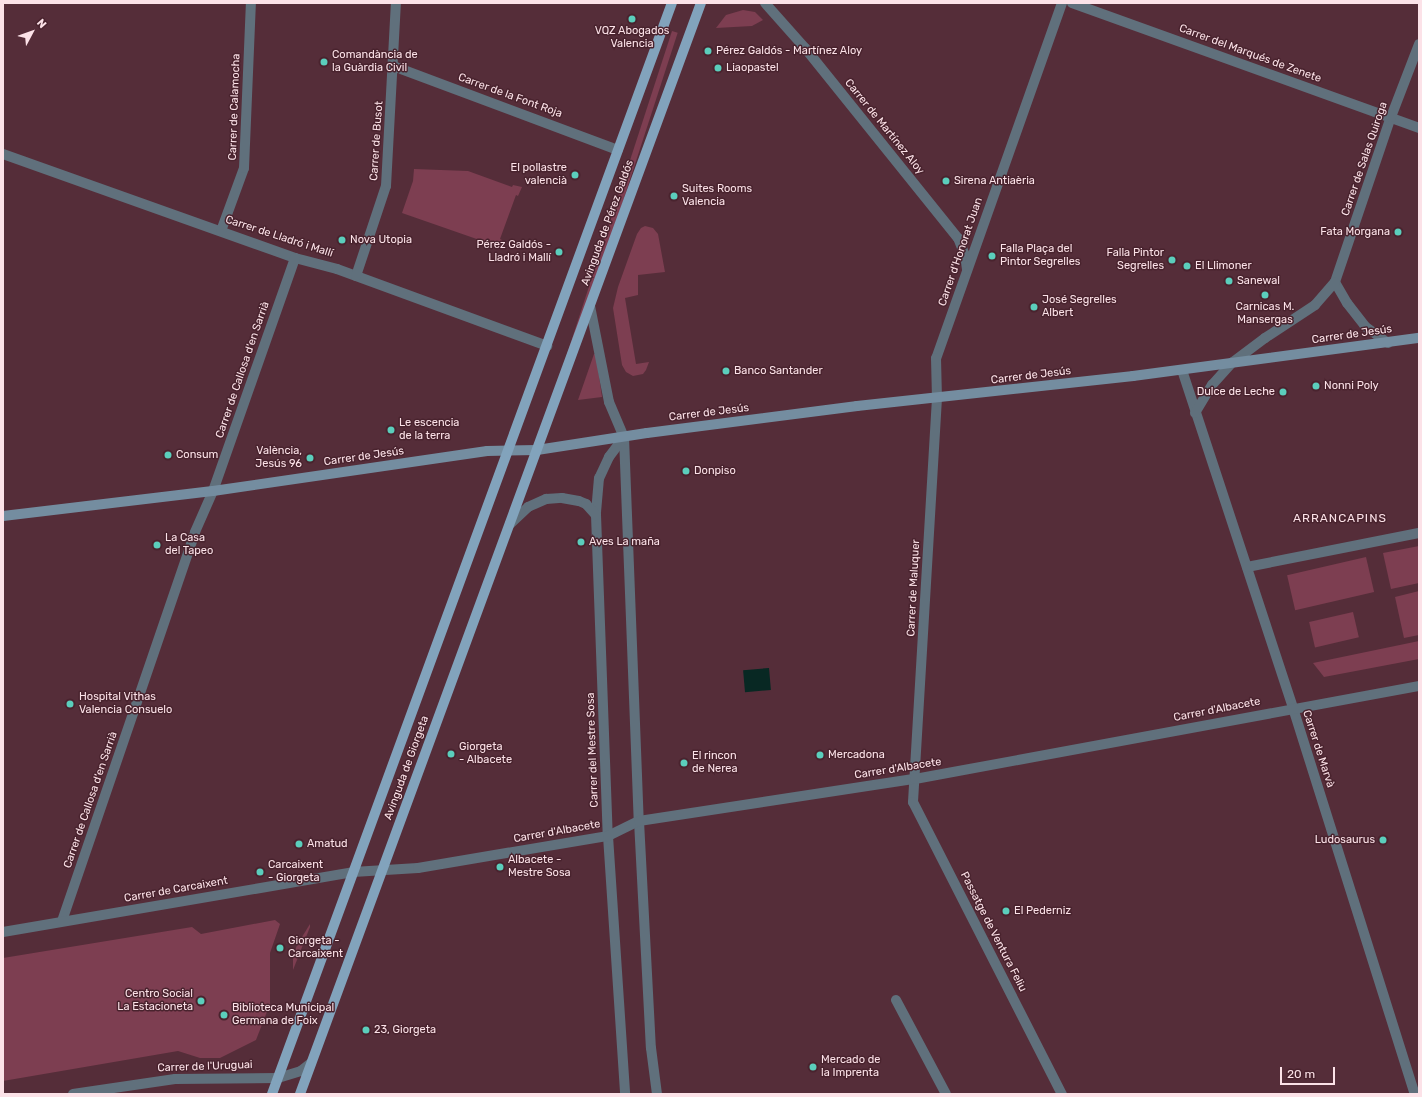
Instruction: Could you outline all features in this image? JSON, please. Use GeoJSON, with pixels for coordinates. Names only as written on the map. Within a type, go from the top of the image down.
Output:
{"type":"FeatureCollection","features":[{"type":"Feature","properties":{"kind":"main road","name":"Avinguda de Pérez Galdós"},"geometry":{"type":"LineString","coordinates":[[537,450],[701,3]]}},
{"type":"Feature","properties":{"kind":"main road","name":"Avinguda de Pérez Galdós"},"geometry":{"type":"LineString","coordinates":[[508,451],[670,4]]}},
{"type":"Feature","properties":{"kind":"main road","name":"Carrer de Jesús"},"geometry":{"type":"LineString","coordinates":[[3,516],[213,491],[487,451],[537,450],[857,406],[1182,370],[1419,338]]}},
{"type":"Feature","properties":{"kind":"main road","name":"Avinguda de Giorgeta"},"geometry":{"type":"LineString","coordinates":[[300,1094],[537,450]]}},
{"type":"Feature","properties":{"kind":"main road","name":"Avinguda de Giorgeta"},"geometry":{"type":"LineString","coordinates":[[272,1094],[508,451]]}},
{"type":"Feature","properties":{"kind":"street","name":"Carrer de Calamocha"},"geometry":{"type":"LineString","coordinates":[[221,231],[244,168],[251,3]]}},
{"type":"Feature","properties":{"kind":"street","name":"Carrer de Busot"},"geometry":{"type":"LineString","coordinates":[[356,276],[386,186],[396,3]]}},
{"type":"Feature","properties":{"kind":"street","name":"Carrer de Martínez Aloy"},"geometry":{"type":"LineString","coordinates":[[765,3],[805,48],[958,238],[965,255],[967,274]]}},
{"type":"Feature","properties":{"kind":"street","name":"Carrer d'Honorat Juan"},"geometry":{"type":"LineString","coordinates":[[937,398],[936,358],[1062,3]]}},
{"type":"Feature","properties":{"kind":"street","name":"Carrer del Marqués de Zenete"},"geometry":{"type":"LineString","coordinates":[[1072,3],[1419,128]]}},
{"type":"Feature","properties":{"kind":"street","name":"Carrer de Salas Quiroga"},"geometry":{"type":"LineString","coordinates":[[1233,362],[1265,338],[1315,305],[1335,282],[1391,118],[1419,44]]}},
{"type":"Feature","properties":{"kind":"street","name":"Carrer de la Font Roja"},"geometry":{"type":"LineString","coordinates":[[393,66],[618,150]]}},
{"type":"Feature","properties":{"kind":"street","name":"Carrer de Lladró i Mallí"},"geometry":{"type":"LineString","coordinates":[[3,154],[295,258],[356,276],[547,346]]}},
{"type":"Feature","properties":{"kind":"street","name":"Carrer de Callosa d'en Sarrià"},"geometry":{"type":"LineString","coordinates":[[62,921],[195,532],[213,491],[295,258]]}},
{"type":"Feature","properties":{"kind":"street"},"geometry":{"type":"LineString","coordinates":[[1335,282],[1347,303],[1365,326],[1388,343]]}},
{"type":"Feature","properties":{"kind":"street"},"geometry":{"type":"LineString","coordinates":[[590,306],[609,402],[624,437],[639,821],[651,1048],[657,1094]]}},
{"type":"Feature","properties":{"kind":"street"},"geometry":{"type":"LineString","coordinates":[[1195,413],[1212,385],[1233,362]]}},
{"type":"Feature","properties":{"kind":"street","name":"Carrer de Marvà"},"geometry":{"type":"LineString","coordinates":[[1182,370],[1293,708],[1415,1094]]}},
{"type":"Feature","properties":{"kind":"street","name":"Carrer de Maluquer"},"geometry":{"type":"LineString","coordinates":[[915,779],[937,398]]}},
{"type":"Feature","properties":{"kind":"street","name":"Carrer del Mestre Sosa"},"geometry":{"type":"LineString","coordinates":[[624,437],[609,457],[599,478],[596,515],[608,836],[625,1094]]}},
{"type":"Feature","properties":{"kind":"street"},"geometry":{"type":"LineString","coordinates":[[510,524],[528,507],[546,499],[562,498],[579,501],[586,504],[596,515]]}},
{"type":"Feature","properties":{"kind":"street"},"geometry":{"type":"LineString","coordinates":[[1247,567],[1419,533]]}},
{"type":"Feature","properties":{"kind":"street","name":"Carrer d'Albacete"},"geometry":{"type":"LineString","coordinates":[[353,872],[418,868],[608,836],[639,821],[915,779],[1293,708],[1419,686]]}},
{"type":"Feature","properties":{"kind":"street","name":"Passatge de Ventura Feliu"},"geometry":{"type":"LineString","coordinates":[[915,779],[913,802],[1062,1094]]}},
{"type":"Feature","properties":{"kind":"street","name":"Carrer de Carcaixent"},"geometry":{"type":"LineString","coordinates":[[3,932],[353,872]]}},
{"type":"Feature","properties":{"kind":"street"},"geometry":{"type":"LineString","coordinates":[[896,1000],[946,1094]]}},
{"type":"Feature","properties":{"kind":"street","name":"Carrer de l'Uruguai"},"geometry":{"type":"LineString","coordinates":[[73,1094],[175,1079],[278,1078],[301,1071],[311,1063]]}},
{"type":"Feature","properties":{"kind":"shaded area"},"geometry":{"type":"Polygon","coordinates":[[[743,10],[755,12],[763,20],[752,26],[716,28],[726,15],[743,10]]]}},
{"type":"Feature","properties":{"kind":"shaded area"},"geometry":{"type":"Polygon","coordinates":[[[672,31],[678,33],[556,409],[550,407],[672,31]]]}},
{"type":"Feature","properties":{"kind":"shaded area"},"geometry":{"type":"Polygon","coordinates":[[[414,169],[468,171],[512,187],[513,185],[522,187],[518,196],[516,195],[500,239],[502,240],[499,249],[490,246],[491,244],[402,213],[413,181],[414,169]]]}},
{"type":"Feature","properties":{"kind":"shaded area"},"geometry":{"type":"Polygon","coordinates":[[[645,226],[653,228],[658,234],[665,272],[638,275],[638,295],[625,298],[636,364],[649,362],[643,374],[633,376],[626,372],[622,365],[613,308],[618,287],[637,234],[641,228],[645,226]]]}},
{"type":"Feature","properties":{"kind":"shaded area"},"geometry":{"type":"Polygon","coordinates":[[[594,354],[596,354],[602,397],[578,400],[594,354]]]}},
{"type":"Feature","properties":{"kind":"shaded area"},"geometry":{"type":"Polygon","coordinates":[[[1419,546],[1419,583],[1391,589],[1383,553],[1419,546]]]}},
{"type":"Feature","properties":{"kind":"shaded area"},"geometry":{"type":"Polygon","coordinates":[[[1366,557],[1374,592],[1295,610],[1287,575],[1366,557]]]}},
{"type":"Feature","properties":{"kind":"shaded area"},"geometry":{"type":"Polygon","coordinates":[[[1419,591],[1419,635],[1404,638],[1395,597],[1419,591]]]}},
{"type":"Feature","properties":{"kind":"shaded area"},"geometry":{"type":"Polygon","coordinates":[[[1353,612],[1359,637],[1315,647],[1309,622],[1353,612]]]}},
{"type":"Feature","properties":{"kind":"shaded area"},"geometry":{"type":"Polygon","coordinates":[[[1419,641],[1419,659],[1324,677],[1313,663],[1419,641]]]}},
{"type":"Feature","properties":{"kind":"shaded area"},"geometry":{"type":"Polygon","coordinates":[[[769,668],[771,690],[745,692],[743,670],[769,668]]]}},
{"type":"Feature","properties":{"kind":"shaded area"},"geometry":{"type":"Polygon","coordinates":[[[275,920],[280,924],[270,953],[270,1004],[256,1040],[220,1058],[200,1058],[178,1051],[3,1081],[3,958],[192,927],[201,934],[275,920]]]}},
{"type":"Feature","properties":{"kind":"shaded area"},"geometry":{"type":"Polygon","coordinates":[[[310,924],[293,970],[293,957],[297,945],[310,924]]]}},
{"type":"Feature","properties":{"kind":"place","name":"VQZ Abogados Valencia"},"geometry":{"type":"Point","coordinates":[632,19]}},
{"type":"Feature","properties":{"kind":"place","name":"Pérez Galdós - Martínez Aloy"},"geometry":{"type":"Point","coordinates":[708,51]}},
{"type":"Feature","properties":{"kind":"place","name":"Comandància de la Guàrdia Civil"},"geometry":{"type":"Point","coordinates":[324,62]}},
{"type":"Feature","properties":{"kind":"place","name":"Liaopastel"},"geometry":{"type":"Point","coordinates":[718,68]}},
{"type":"Feature","properties":{"kind":"place","name":"El pollastre valencià"},"geometry":{"type":"Point","coordinates":[575,175]}},
{"type":"Feature","properties":{"kind":"place","name":"Sirena Antiaèria"},"geometry":{"type":"Point","coordinates":[946,181]}},
{"type":"Feature","properties":{"kind":"place","name":"Suites Rooms Valencia"},"geometry":{"type":"Point","coordinates":[674,196]}},
{"type":"Feature","properties":{"kind":"place","name":"Fata Morgana"},"geometry":{"type":"Point","coordinates":[1398,232]}},
{"type":"Feature","properties":{"kind":"place","name":"Nova Utopia"},"geometry":{"type":"Point","coordinates":[342,240]}},
{"type":"Feature","properties":{"kind":"place","name":"Pérez Galdós - Lladró i Mallí"},"geometry":{"type":"Point","coordinates":[559,252]}},
{"type":"Feature","properties":{"kind":"place","name":"Falla Plaça del Pintor Segrelles"},"geometry":{"type":"Point","coordinates":[992,256]}},
{"type":"Feature","properties":{"kind":"place","name":"Falla Pintor Segrelles"},"geometry":{"type":"Point","coordinates":[1172,260]}},
{"type":"Feature","properties":{"kind":"place","name":"El Llimoner"},"geometry":{"type":"Point","coordinates":[1187,266]}},
{"type":"Feature","properties":{"kind":"place","name":"Sanewal"},"geometry":{"type":"Point","coordinates":[1229,281]}},
{"type":"Feature","properties":{"kind":"place","name":"Carnicas M. Mansergas"},"geometry":{"type":"Point","coordinates":[1265,295]}},
{"type":"Feature","properties":{"kind":"place","name":"José Segrelles Albert"},"geometry":{"type":"Point","coordinates":[1034,307]}},
{"type":"Feature","properties":{"kind":"place","name":"Banco Santander"},"geometry":{"type":"Point","coordinates":[726,371]}},
{"type":"Feature","properties":{"kind":"place","name":"Nonni Poly"},"geometry":{"type":"Point","coordinates":[1316,386]}},
{"type":"Feature","properties":{"kind":"place","name":"Dulce de Leche"},"geometry":{"type":"Point","coordinates":[1283,392]}},
{"type":"Feature","properties":{"kind":"place","name":"Le escencia de la terra"},"geometry":{"type":"Point","coordinates":[391,430]}},
{"type":"Feature","properties":{"kind":"place","name":"Consum"},"geometry":{"type":"Point","coordinates":[168,455]}},
{"type":"Feature","properties":{"kind":"place","name":"València, Jesús 96"},"geometry":{"type":"Point","coordinates":[310,458]}},
{"type":"Feature","properties":{"kind":"place","name":"Donpiso"},"geometry":{"type":"Point","coordinates":[686,471]}},
{"type":"Feature","properties":{"kind":"place","name":"Aves La maña"},"geometry":{"type":"Point","coordinates":[581,542]}},
{"type":"Feature","properties":{"kind":"place","name":"La Casa del Tapeo"},"geometry":{"type":"Point","coordinates":[157,545]}},
{"type":"Feature","properties":{"kind":"place","name":"Hospital Vithas Valencia Consuelo"},"geometry":{"type":"Point","coordinates":[70,704]}},
{"type":"Feature","properties":{"kind":"place","name":"Giorgeta - Albacete"},"geometry":{"type":"Point","coordinates":[451,754]}},
{"type":"Feature","properties":{"kind":"place","name":"Mercadona"},"geometry":{"type":"Point","coordinates":[820,755]}},
{"type":"Feature","properties":{"kind":"place","name":"El rincon de Nerea"},"geometry":{"type":"Point","coordinates":[684,763]}},
{"type":"Feature","properties":{"kind":"place","name":"Ludosaurus"},"geometry":{"type":"Point","coordinates":[1383,840]}},
{"type":"Feature","properties":{"kind":"place","name":"Amatud"},"geometry":{"type":"Point","coordinates":[299,844]}},
{"type":"Feature","properties":{"kind":"place","name":"Albacete - Mestre Sosa"},"geometry":{"type":"Point","coordinates":[500,867]}},
{"type":"Feature","properties":{"kind":"place","name":"Carcaixent - Giorgeta"},"geometry":{"type":"Point","coordinates":[260,872]}},
{"type":"Feature","properties":{"kind":"place","name":"El Pederniz"},"geometry":{"type":"Point","coordinates":[1006,911]}},
{"type":"Feature","properties":{"kind":"place","name":"Giorgeta - Carcaixent"},"geometry":{"type":"Point","coordinates":[280,948]}},
{"type":"Feature","properties":{"kind":"place","name":"Centro Social La Estacioneta"},"geometry":{"type":"Point","coordinates":[201,1001]}},
{"type":"Feature","properties":{"kind":"place","name":"Biblioteca Municipal Germana de Foix"},"geometry":{"type":"Point","coordinates":[224,1015]}},
{"type":"Feature","properties":{"kind":"place","name":"23, Giorgeta"},"geometry":{"type":"Point","coordinates":[366,1030]}},
{"type":"Feature","properties":{"kind":"place","name":"Mercado de la Imprenta"},"geometry":{"type":"Point","coordinates":[813,1067]}},
{"type":"Feature","properties":{"kind":"district","name":"ARRANCAPINS"},"geometry":{"type":"Point","coordinates":[1340,519]}}]}
